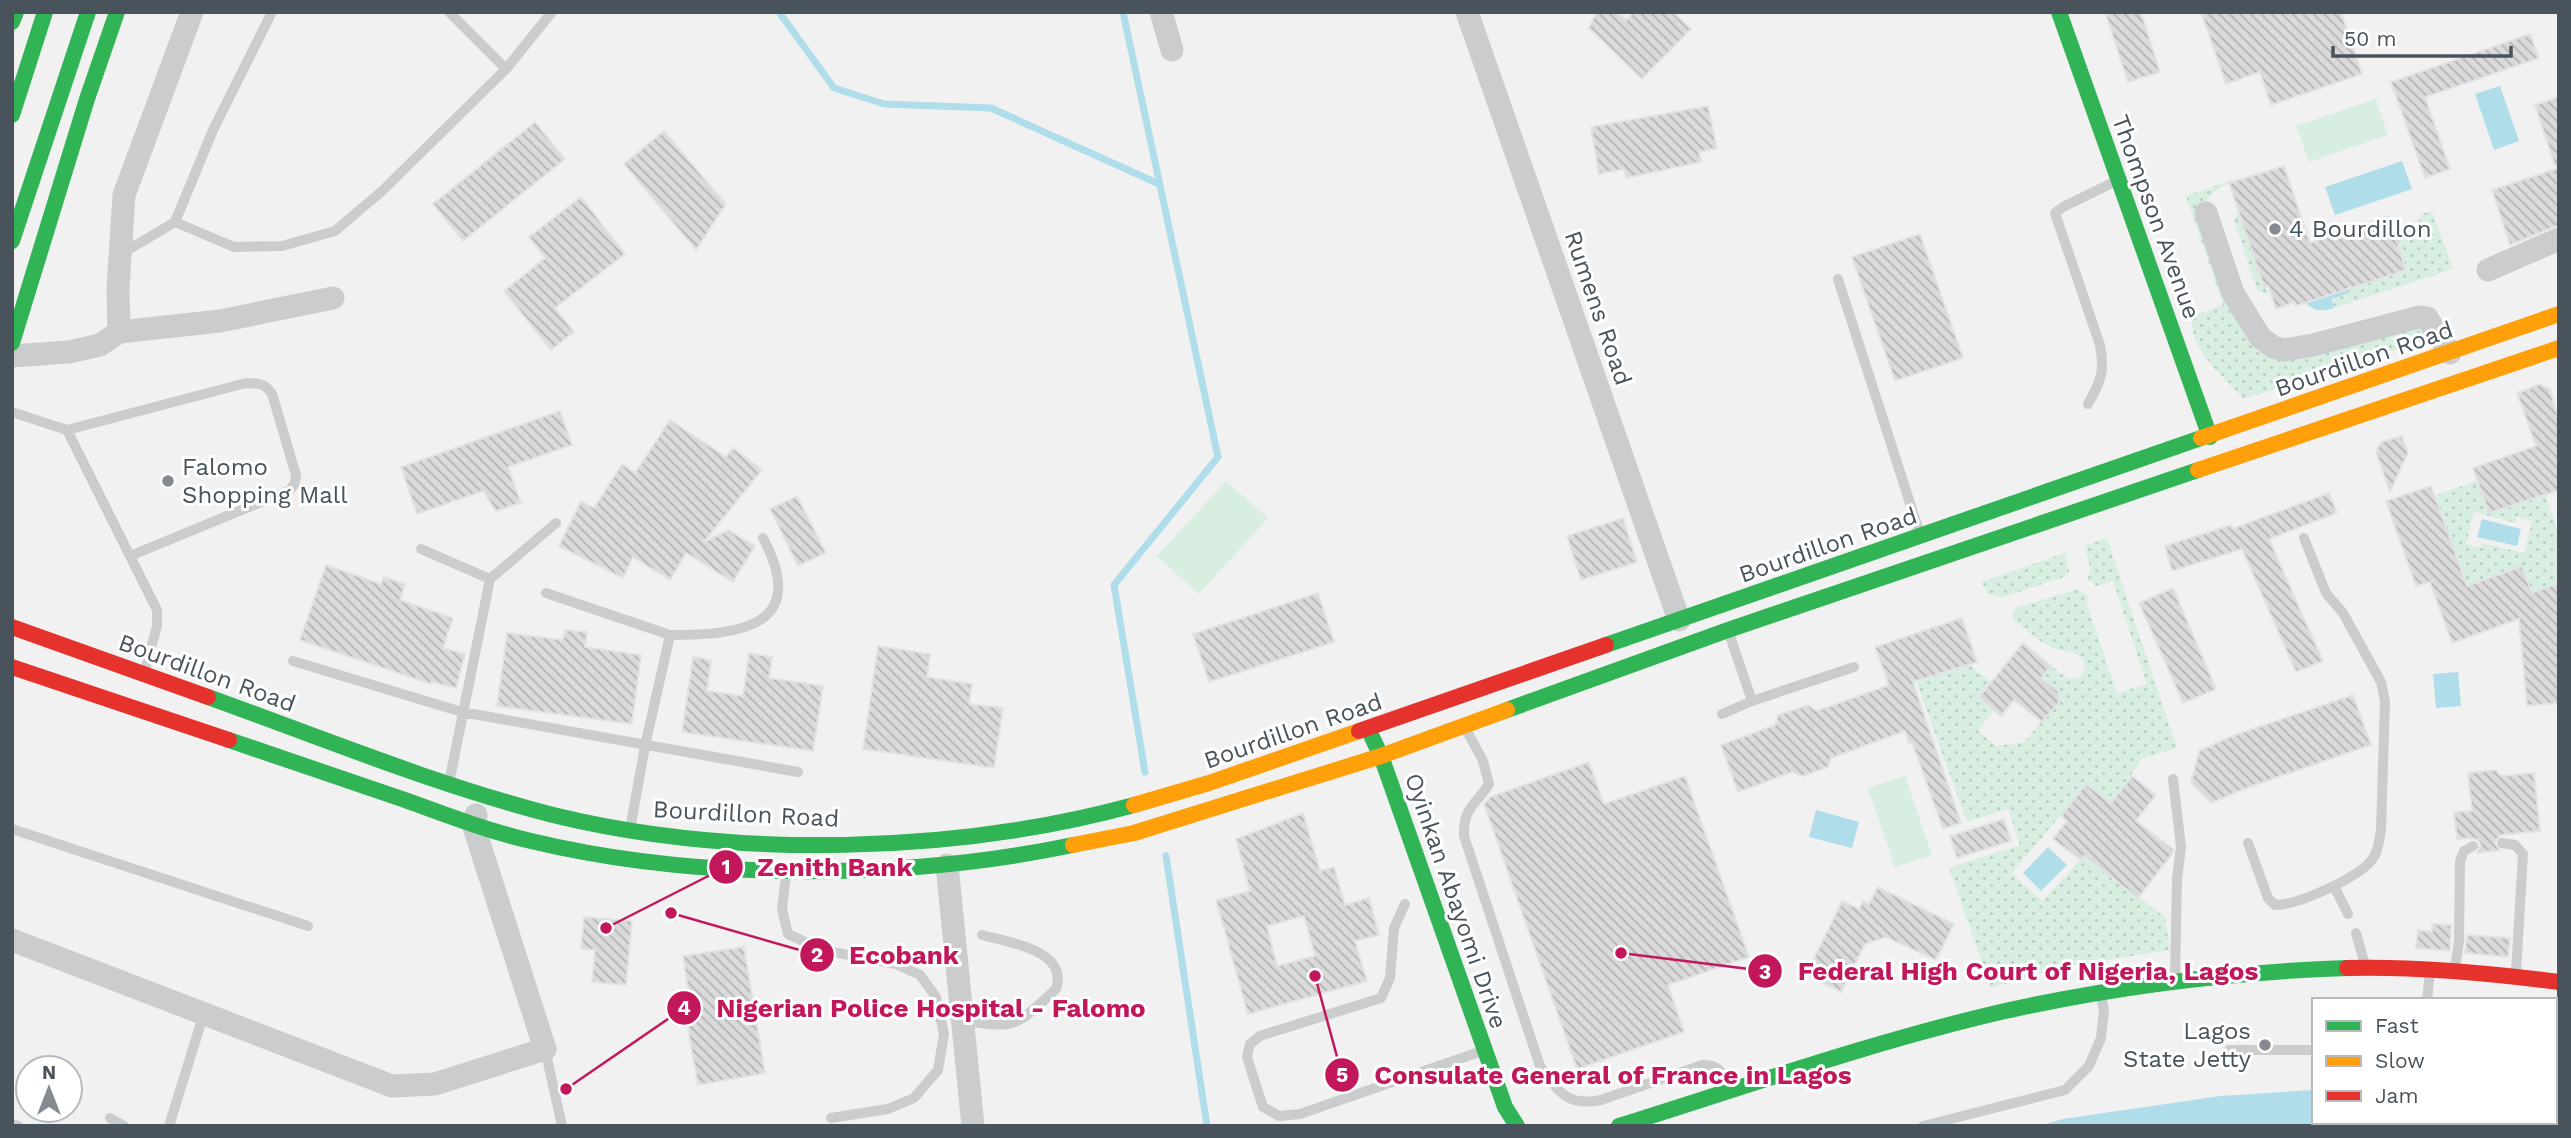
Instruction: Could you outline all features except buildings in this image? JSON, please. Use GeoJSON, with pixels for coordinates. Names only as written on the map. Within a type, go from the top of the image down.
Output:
{"type":"FeatureCollection","features":[{"type":"Feature","properties":{"kind":"main road"},"geometry":{"type":"LineString","coordinates":[[12,22],[16,12]]}},
{"type":"Feature","properties":{"kind":"main road"},"geometry":{"type":"LineString","coordinates":[[12,115],[45,12]]}},
{"type":"Feature","properties":{"kind":"main road"},"geometry":{"type":"LineString","coordinates":[[12,241],[88,12]]}},
{"type":"Feature","properties":{"kind":"main road"},"geometry":{"type":"LineString","coordinates":[[12,343],[87,99],[117,12]]}},
{"type":"Feature","properties":{"kind":"main road","name":"Thompson Avenue"},"geometry":{"type":"LineString","coordinates":[[2059,12],[2210,437]]}},
{"type":"Feature","properties":{"kind":"main road","name":"Bourdillon Road"},"geometry":{"type":"LineString","coordinates":[[12,627],[481,795],[540,812],[630,830],[716,839],[814,843],[924,839],[1028,828],[1129,808],[1368,730],[2559,314]]}},
{"type":"Feature","properties":{"kind":"main road","name":"Bourdillon Road"},"geometry":{"type":"LineString","coordinates":[[12,667],[473,824],[531,841],[634,860],[787,869],[844,871],[947,865],[1031,854],[1134,833],[1381,756],[1728,630],[2559,348]]}},
{"type":"Feature","properties":{"kind":"main road","name":"Oyinkan Abayomi Drive"},"geometry":{"type":"LineString","coordinates":[[1368,730],[1381,756],[1505,1107],[1517,1126]]}},
{"type":"Feature","properties":{"kind":"main road"},"geometry":{"type":"LineString","coordinates":[[1619,1126],[1919,1033],[2028,1006],[2175,981],[2223,975],[2365,968],[2454,970],[2559,982]]}},
{"type":"Feature","properties":{"kind":"street"},"geometry":{"type":"LineString","coordinates":[[119,332],[124,195],[192,12]]}},
{"type":"Feature","properties":{"kind":"street"},"geometry":{"type":"LineString","coordinates":[[1161,12],[1171,50]]}},
{"type":"Feature","properties":{"kind":"street","name":"Rumens Road"},"geometry":{"type":"LineString","coordinates":[[1467,12],[1679,620]]}},
{"type":"Feature","properties":{"kind":"street"},"geometry":{"type":"LineString","coordinates":[[2206,213],[2233,293],[2260,337],[2273,347],[2284,350],[2313,345],[2419,317],[2427,318],[2450,353]]}},
{"type":"Feature","properties":{"kind":"street"},"geometry":{"type":"LineString","coordinates":[[2488,270],[2559,239]]}},
{"type":"Feature","properties":{"kind":"street"},"geometry":{"type":"LineString","coordinates":[[12,356],[69,352],[100,345],[119,332],[220,321],[333,298]]}},
{"type":"Feature","properties":{"kind":"street"},"geometry":{"type":"LineString","coordinates":[[12,940],[392,1086],[435,1084],[545,1049],[473,824],[481,795]]}},
{"type":"Feature","properties":{"kind":"street"},"geometry":{"type":"LineString","coordinates":[[947,865],[973,1126]]}},
{"type":"Feature","properties":{"kind":"lane"},"geometry":{"type":"LineString","coordinates":[[121,254],[175,222],[213,130],[272,12]]}},
{"type":"Feature","properties":{"kind":"lane"},"geometry":{"type":"LineString","coordinates":[[449,12],[506,69]]}},
{"type":"Feature","properties":{"kind":"lane"},"geometry":{"type":"LineString","coordinates":[[175,222],[234,247],[282,246],[335,231],[382,191],[506,69],[552,12]]}},
{"type":"Feature","properties":{"kind":"lane"},"geometry":{"type":"LineString","coordinates":[[2088,404],[2099,384],[2104,367],[2100,345],[2055,213],[2119,180]]}},
{"type":"Feature","properties":{"kind":"lane"},"geometry":{"type":"LineString","coordinates":[[1838,279],[1921,537]]}},
{"type":"Feature","properties":{"kind":"lane"},"geometry":{"type":"LineString","coordinates":[[12,412],[67,430],[246,383],[258,383],[268,387],[296,475],[290,490],[130,556]]}},
{"type":"Feature","properties":{"kind":"lane"},"geometry":{"type":"LineString","coordinates":[[67,430],[157,610],[157,626],[144,674]]}},
{"type":"Feature","properties":{"kind":"lane"},"geometry":{"type":"LineString","coordinates":[[448,784],[490,579],[556,523]]}},
{"type":"Feature","properties":{"kind":"lane"},"geometry":{"type":"LineString","coordinates":[[546,593],[670,635],[710,635],[749,627],[772,612],[780,590],[776,562],[763,538]]}},
{"type":"Feature","properties":{"kind":"lane"},"geometry":{"type":"LineString","coordinates":[[2248,843],[2268,898],[2275,905],[2288,905],[2334,886],[2370,862],[2378,848],[2381,830],[2385,701],[2381,682],[2343,613],[2326,593],[2304,538]]}},
{"type":"Feature","properties":{"kind":"lane"},"geometry":{"type":"LineString","coordinates":[[421,549],[490,579]]}},
{"type":"Feature","properties":{"kind":"lane"},"geometry":{"type":"LineString","coordinates":[[1728,630],[1752,701]]}},
{"type":"Feature","properties":{"kind":"lane"},"geometry":{"type":"LineString","coordinates":[[630,830],[645,746],[670,635]]}},
{"type":"Feature","properties":{"kind":"lane"},"geometry":{"type":"LineString","coordinates":[[293,660],[462,712],[798,772]]}},
{"type":"Feature","properties":{"kind":"lane"},"geometry":{"type":"LineString","coordinates":[[1722,715],[1752,701],[1854,667]]}},
{"type":"Feature","properties":{"kind":"lane"},"geometry":{"type":"LineString","coordinates":[[1464,725],[1483,761],[1489,784],[1467,810],[1464,836],[1540,1066],[1551,1082],[1571,1100],[1584,1103],[1601,1100],[1702,1065],[1713,1065],[1722,1070],[1729,1091]]}},
{"type":"Feature","properties":{"kind":"lane"},"geometry":{"type":"LineString","coordinates":[[2173,779],[2181,847],[2174,926],[2175,981]]}},
{"type":"Feature","properties":{"kind":"lane"},"geometry":{"type":"LineString","coordinates":[[12,829],[308,926]]}},
{"type":"Feature","properties":{"kind":"lane"},"geometry":{"type":"LineString","coordinates":[[2502,843],[2515,845],[2523,854],[2516,976]]}},
{"type":"Feature","properties":{"kind":"lane"},"geometry":{"type":"LineString","coordinates":[[2454,970],[2459,942],[2459,861],[2464,851],[2473,846]]}},
{"type":"Feature","properties":{"kind":"lane"},"geometry":{"type":"LineString","coordinates":[[787,869],[782,909],[788,934],[822,950],[896,964],[920,975],[936,997],[944,1034],[938,1070],[914,1098],[888,1109],[831,1118]]}},
{"type":"Feature","properties":{"kind":"lane"},"geometry":{"type":"LineString","coordinates":[[2334,886],[2348,914]]}},
{"type":"Feature","properties":{"kind":"lane"},"geometry":{"type":"LineString","coordinates":[[1405,904],[1394,928],[1391,978],[1381,998],[1260,1036],[1251,1044],[1247,1057],[1263,1107],[1279,1116],[1300,1114],[1485,1049]]}},
{"type":"Feature","properties":{"kind":"lane"},"geometry":{"type":"LineString","coordinates":[[2356,933],[2365,968]]}},
{"type":"Feature","properties":{"kind":"lane"},"geometry":{"type":"LineString","coordinates":[[964,1021],[999,1026],[1018,1023],[1056,989],[1058,982],[1054,966],[1037,951],[982,935]]}},
{"type":"Feature","properties":{"kind":"lane"},"geometry":{"type":"LineString","coordinates":[[2427,998],[2431,969]]}},
{"type":"Feature","properties":{"kind":"lane"},"geometry":{"type":"LineString","coordinates":[[1923,1126],[2065,1090],[2090,1066],[2101,1038],[2104,1010],[2100,993]]}},
{"type":"Feature","properties":{"kind":"lane"},"geometry":{"type":"LineString","coordinates":[[169,1126],[204,1013]]}},
{"type":"Feature","properties":{"kind":"lane"},"geometry":{"type":"LineString","coordinates":[[545,1049],[562,1126]]}},
{"type":"Feature","properties":{"kind":"lane"},"geometry":{"type":"LineString","coordinates":[[2229,1050],[2312,1050]]}},
{"type":"Feature","properties":{"kind":"lane"},"geometry":{"type":"LineString","coordinates":[[110,1118],[124,1126]]}},
{"type":"Feature","properties":{"kind":"lane"},"geometry":{"type":"LineString","coordinates":[[12,1124],[18,1126]]}},
{"type":"Feature","properties":{"kind":"green space"},"geometry":{"type":"Polygon","coordinates":[[[2376,99],[2388,135],[2309,162],[2296,126],[2376,99]]]}},
{"type":"Feature","properties":{"kind":"green space"},"geometry":{"type":"Polygon","coordinates":[[[2235,179],[2214,192],[2205,203],[2265,349],[2424,319],[2431,338],[2244,399],[2209,362],[2195,339],[2193,318],[2223,305],[2186,196],[2235,179]]]}},
{"type":"Feature","properties":{"kind":"green space"},"geometry":{"type":"Polygon","coordinates":[[[2240,210],[2268,295],[2257,290],[2234,220],[2240,210]]]}},
{"type":"Feature","properties":{"kind":"green space"},"geometry":{"type":"Polygon","coordinates":[[[2432,211],[2453,269],[2334,308],[2331,299],[2349,293],[2346,282],[2390,237],[2414,229],[2422,214],[2432,211]]]}},
{"type":"Feature","properties":{"kind":"green space"},"geometry":{"type":"Polygon","coordinates":[[[2478,480],[2490,513],[2545,494],[2559,534],[2559,583],[2532,593],[2521,566],[2467,586],[2434,496],[2478,480]],[[2474,512],[2466,544],[2480,548],[2482,543],[2524,553],[2532,521],[2517,517],[2515,523],[2474,512]]]}},
{"type":"Feature","properties":{"kind":"green space"},"geometry":{"type":"Polygon","coordinates":[[[1226,481],[1268,518],[1199,594],[1157,556],[1226,481]]]}},
{"type":"Feature","properties":{"kind":"green space"},"geometry":{"type":"Polygon","coordinates":[[[2107,538],[2177,748],[2142,759],[2111,803],[2086,785],[2012,873],[2042,901],[2084,856],[2165,917],[2170,950],[2062,967],[1991,988],[1949,868],[2020,845],[2008,809],[1967,822],[1916,681],[1969,664],[1991,682],[1979,697],[1994,710],[1978,731],[1997,746],[2024,742],[2060,701],[2058,691],[2041,678],[2051,666],[2069,679],[2079,678],[2085,669],[2084,660],[2079,656],[2048,646],[2015,621],[2012,617],[2015,608],[2078,589],[2088,596],[2086,602],[2117,693],[2147,684],[2113,581],[2097,586],[2087,580],[2091,569],[2084,546],[2107,538]]]}},
{"type":"Feature","properties":{"kind":"green space"},"geometry":{"type":"Polygon","coordinates":[[[2065,553],[2069,572],[2064,577],[1997,597],[1987,593],[1982,582],[2065,553]]]}},
{"type":"Feature","properties":{"kind":"green space"},"geometry":{"type":"Polygon","coordinates":[[[1905,776],[1932,855],[1895,867],[1868,788],[1905,776]]]}},
{"type":"Feature","properties":{"kind":"water"},"geometry":{"type":"Polygon","coordinates":[[[2500,86],[2519,141],[2494,150],[2475,94],[2500,86]]]}},
{"type":"Feature","properties":{"kind":"water"},"geometry":{"type":"Polygon","coordinates":[[[2402,161],[2412,189],[2335,215],[2325,187],[2402,161]]]}},
{"type":"Feature","properties":{"kind":"water"},"geometry":{"type":"Polygon","coordinates":[[[2346,282],[2349,293],[2331,299],[2334,308],[2318,310],[2304,301],[2346,282]]]}},
{"type":"Feature","properties":{"kind":"water"},"geometry":{"type":"Polygon","coordinates":[[[2482,519],[2521,529],[2517,546],[2477,537],[2482,519]]]}},
{"type":"Feature","properties":{"kind":"water"},"geometry":{"type":"Polygon","coordinates":[[[2458,672],[2461,706],[2436,708],[2433,674],[2458,672]]]}},
{"type":"Feature","properties":{"kind":"water"},"geometry":{"type":"Polygon","coordinates":[[[1816,810],[1859,822],[1852,848],[1809,837],[1816,810]]]}},
{"type":"Feature","properties":{"kind":"water"},"geometry":{"type":"Polygon","coordinates":[[[2048,847],[2067,865],[2041,891],[2023,873],[2048,847]]]}},
{"type":"Feature","properties":{"kind":"water"},"geometry":{"type":"Polygon","coordinates":[[[2312,1090],[2312,1124],[2557,1124],[2557,1100],[2559,1126],[2039,1126],[2063,1119],[2220,1096],[2312,1090]]]}},
{"type":"Feature","properties":{"kind":"waterway"},"geometry":{"type":"LineString","coordinates":[[779,12],[834,88],[884,104],[991,108],[1159,184]]}},
{"type":"Feature","properties":{"kind":"waterway"},"geometry":{"type":"LineString","coordinates":[[1123,12],[1218,457],[1114,585],[1145,772]]}},
{"type":"Feature","properties":{"kind":"waterway"},"geometry":{"type":"LineString","coordinates":[[1166,856],[1207,1126]]}},
{"type":"Feature","properties":{"kind":"traffic: fast"},"geometry":{"type":"LineString","coordinates":[[12,22],[16,12]]}},
{"type":"Feature","properties":{"kind":"traffic: fast"},"geometry":{"type":"LineString","coordinates":[[12,115],[45,12]]}},
{"type":"Feature","properties":{"kind":"traffic: fast"},"geometry":{"type":"LineString","coordinates":[[12,241],[88,12]]}},
{"type":"Feature","properties":{"kind":"traffic: fast"},"geometry":{"type":"LineString","coordinates":[[12,343],[87,99],[117,12]]}},
{"type":"Feature","properties":{"kind":"traffic: fast"},"geometry":{"type":"LineString","coordinates":[[2059,12],[2210,437]]}},
{"type":"Feature","properties":{"kind":"traffic: fast"},"geometry":{"type":"LineString","coordinates":[[1606,645],[2201,438]]}},
{"type":"Feature","properties":{"kind":"traffic: fast"},"geometry":{"type":"LineString","coordinates":[[1507,710],[1728,630],[2198,470]]}},
{"type":"Feature","properties":{"kind":"traffic: fast"},"geometry":{"type":"LineString","coordinates":[[208,697],[379,760],[509,803],[622,829],[695,839],[844,845],[919,841],[993,833],[1065,821],[1134,805]]}},
{"type":"Feature","properties":{"kind":"traffic: fast"},"geometry":{"type":"LineString","coordinates":[[1371,735],[1381,756],[1505,1107],[1517,1126]]}},
{"type":"Feature","properties":{"kind":"traffic: fast"},"geometry":{"type":"LineString","coordinates":[[229,740],[499,832],[595,854],[662,863],[731,869],[871,870],[1008,857],[1073,845]]}},
{"type":"Feature","properties":{"kind":"traffic: fast"},"geometry":{"type":"LineString","coordinates":[[1619,1126],[1859,1050],[2005,1011],[2090,994],[2175,982],[2347,968]]}},
{"type":"Feature","properties":{"kind":"traffic: slow"},"geometry":{"type":"LineString","coordinates":[[2201,438],[2559,314]]}},
{"type":"Feature","properties":{"kind":"traffic: slow"},"geometry":{"type":"LineString","coordinates":[[2198,470],[2559,348]]}},
{"type":"Feature","properties":{"kind":"traffic: slow"},"geometry":{"type":"LineString","coordinates":[[1073,845],[1134,833],[1381,756],[1507,710]]}},
{"type":"Feature","properties":{"kind":"traffic: slow"},"geometry":{"type":"LineString","coordinates":[[1134,805],[1209,783],[1359,731]]}},
{"type":"Feature","properties":{"kind":"traffic: jam"},"geometry":{"type":"LineString","coordinates":[[12,627],[208,697]]}},
{"type":"Feature","properties":{"kind":"traffic: jam"},"geometry":{"type":"LineString","coordinates":[[1359,731],[1606,645]]}},
{"type":"Feature","properties":{"kind":"traffic: jam"},"geometry":{"type":"LineString","coordinates":[[12,667],[229,740]]}},
{"type":"Feature","properties":{"kind":"traffic: jam"},"geometry":{"type":"LineString","coordinates":[[2347,968],[2453,971],[2559,982]]}},
{"type":"Feature","properties":{"kind":"place","name":"4 Bourdillon"},"geometry":{"type":"Point","coordinates":[2275,229]}},
{"type":"Feature","properties":{"kind":"place","name":"Falomo Shopping Mall"},"geometry":{"type":"Point","coordinates":[168,481]}},
{"type":"Feature","properties":{"kind":"place","name":"Ecobank"},"geometry":{"type":"Point","coordinates":[671,913]}},
{"type":"Feature","properties":{"kind":"place","name":"Zenith Bank"},"geometry":{"type":"Point","coordinates":[606,928]}},
{"type":"Feature","properties":{"kind":"place","name":"Federal High Court of Nigeria, Lagos"},"geometry":{"type":"Point","coordinates":[1621,953]}},
{"type":"Feature","properties":{"kind":"place","name":"Consulate General of France in Lagos"},"geometry":{"type":"Point","coordinates":[1315,976]}},
{"type":"Feature","properties":{"kind":"place","name":"Lagos State Jetty"},"geometry":{"type":"Point","coordinates":[2265,1045]}},
{"type":"Feature","properties":{"kind":"place","name":"Nigerian Police Hospital - Falomo"},"geometry":{"type":"Point","coordinates":[566,1089]}}]}
